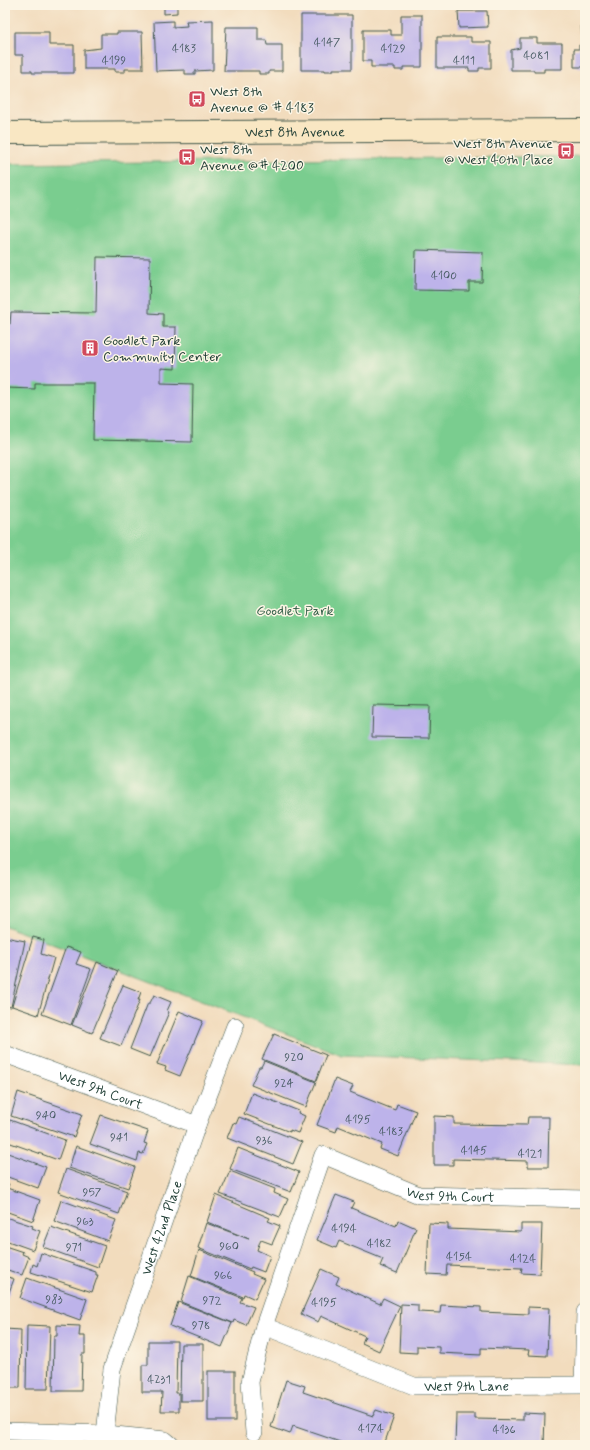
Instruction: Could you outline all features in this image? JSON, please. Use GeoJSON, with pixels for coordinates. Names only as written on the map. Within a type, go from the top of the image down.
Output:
{"type":"FeatureCollection","features":[{"type":"Feature","properties":{"kind":"street","name":"West 8th Avenue"},"geometry":{"type":"LineString","coordinates":[[5,132],[585,130]]}},
{"type":"Feature","properties":{"kind":"street","name":"West 42nd Place"},"geometry":{"type":"LineString","coordinates":[[105,1434],[112,1369],[197,1125],[235,1026]]}},
{"type":"Feature","properties":{"kind":"street","name":"West 9th Court"},"geometry":{"type":"LineString","coordinates":[[5,1054],[197,1125]]}},
{"type":"Feature","properties":{"kind":"street","name":"West 9th Court"},"geometry":{"type":"LineString","coordinates":[[264,1326],[323,1156],[418,1195],[585,1198]]}},
{"type":"Feature","properties":{"kind":"street"},"geometry":{"type":"LineString","coordinates":[[584,1385],[585,1312]]}},
{"type":"Feature","properties":{"kind":"street"},"geometry":{"type":"LineString","coordinates":[[254,1432],[250,1382],[264,1326]]}},
{"type":"Feature","properties":{"kind":"street","name":"West 9th Lane"},"geometry":{"type":"LineString","coordinates":[[264,1326],[414,1386],[584,1385]]}},
{"type":"Feature","properties":{"kind":"street"},"geometry":{"type":"LineString","coordinates":[[5,1432],[105,1434],[165,1440],[171,1445]]}},
{"type":"Feature","properties":{"kind":"green space","name":"Goodlet Park"},"geometry":{"type":"Polygon","coordinates":[[[585,156],[585,1065],[342,1055],[5,926],[5,164],[585,156]]]}},
{"type":"Feature","properties":{"kind":"building"},"geometry":{"type":"Polygon","coordinates":[[[164,5],[177,5],[177,13],[164,14],[164,5]]]}},
{"type":"Feature","properties":{"kind":"building"},"geometry":{"type":"Polygon","coordinates":[[[458,11],[487,11],[488,27],[459,28],[458,11]]]}},
{"type":"Feature","properties":{"kind":"building"},"geometry":{"type":"Polygon","coordinates":[[[301,15],[352,15],[352,69],[333,69],[333,71],[301,70],[301,15]]]}},
{"type":"Feature","properties":{"kind":"building"},"geometry":{"type":"Polygon","coordinates":[[[401,15],[422,15],[422,67],[403,67],[403,70],[395,70],[395,67],[371,67],[371,61],[363,61],[363,30],[391,30],[391,35],[401,35],[401,15]]]}},
{"type":"Feature","properties":{"kind":"building"},"geometry":{"type":"Polygon","coordinates":[[[213,20],[213,70],[195,71],[195,74],[185,74],[185,70],[156,71],[154,22],[173,21],[173,27],[187,26],[186,21],[213,20]]]}},
{"type":"Feature","properties":{"kind":"building"},"geometry":{"type":"Polygon","coordinates":[[[581,25],[585,25],[585,67],[574,67],[574,49],[579,49],[579,45],[582,45],[581,25]]]}},
{"type":"Feature","properties":{"kind":"building"},"geometry":{"type":"Polygon","coordinates":[[[226,27],[258,27],[258,40],[266,40],[267,45],[282,45],[282,71],[269,71],[269,74],[259,74],[259,71],[224,71],[226,27]]]}},
{"type":"Feature","properties":{"kind":"building"},"geometry":{"type":"Polygon","coordinates":[[[15,32],[49,32],[49,45],[74,45],[74,73],[32,73],[32,71],[23,71],[23,55],[15,55],[15,32]]]}},
{"type":"Feature","properties":{"kind":"building"},"geometry":{"type":"Polygon","coordinates":[[[117,32],[142,32],[143,69],[125,69],[125,72],[115,72],[115,69],[84,69],[84,50],[101,48],[101,34],[117,34],[117,32]]]}},
{"type":"Feature","properties":{"kind":"building"},"geometry":{"type":"Polygon","coordinates":[[[437,37],[471,37],[471,42],[491,42],[491,68],[479,68],[479,71],[469,71],[469,68],[437,68],[437,37]]]}},
{"type":"Feature","properties":{"kind":"building"},"geometry":{"type":"Polygon","coordinates":[[[520,38],[537,38],[537,43],[562,43],[562,69],[544,69],[544,72],[534,72],[534,70],[511,70],[511,50],[520,48],[520,38]]]}},
{"type":"Feature","properties":{"kind":"building"},"geometry":{"type":"Polygon","coordinates":[[[416,250],[483,252],[482,282],[469,282],[469,291],[415,290],[416,250]]]}},
{"type":"Feature","properties":{"kind":"building","name":"Goodlet Park Community Center"},"geometry":{"type":"Polygon","coordinates":[[[97,257],[150,258],[149,313],[163,314],[163,327],[176,327],[175,369],[161,368],[161,383],[193,384],[192,442],[93,440],[94,383],[35,383],[35,389],[5,388],[5,324],[10,324],[11,312],[96,313],[97,257]]]}},
{"type":"Feature","properties":{"kind":"building"},"geometry":{"type":"Polygon","coordinates":[[[373,705],[430,706],[429,738],[372,737],[373,705]]]}},
{"type":"Feature","properties":{"kind":"building"},"geometry":{"type":"Polygon","coordinates":[[[5,937],[25,941],[11,1007],[5,1006],[5,937]]]}},
{"type":"Feature","properties":{"kind":"building"},"geometry":{"type":"Polygon","coordinates":[[[33,937],[44,940],[41,954],[54,958],[38,1015],[12,1006],[33,937]]]}},
{"type":"Feature","properties":{"kind":"building"},"geometry":{"type":"Polygon","coordinates":[[[66,947],[81,952],[76,964],[91,969],[71,1025],[42,1014],[66,947]]]}},
{"type":"Feature","properties":{"kind":"building"},"geometry":{"type":"Polygon","coordinates":[[[97,962],[118,971],[92,1033],[72,1025],[97,962]]]}},
{"type":"Feature","properties":{"kind":"building"},"geometry":{"type":"Polygon","coordinates":[[[123,985],[141,992],[138,1000],[140,1000],[121,1046],[100,1038],[123,985]]]}},
{"type":"Feature","properties":{"kind":"building"},"geometry":{"type":"Polygon","coordinates":[[[154,995],[171,1002],[167,1011],[169,1012],[150,1057],[130,1049],[148,1003],[150,1003],[154,995]]]}},
{"type":"Feature","properties":{"kind":"building"},"geometry":{"type":"Polygon","coordinates":[[[179,1011],[203,1021],[180,1076],[165,1070],[166,1067],[157,1064],[179,1011]]]}},
{"type":"Feature","properties":{"kind":"building"},"geometry":{"type":"Polygon","coordinates":[[[274,1034],[326,1055],[316,1081],[262,1059],[274,1034]]]}},
{"type":"Feature","properties":{"kind":"building"},"geometry":{"type":"Polygon","coordinates":[[[264,1061],[316,1082],[306,1107],[251,1085],[259,1067],[261,1067],[264,1061]]]}},
{"type":"Feature","properties":{"kind":"building"},"geometry":{"type":"Polygon","coordinates":[[[335,1079],[353,1086],[350,1092],[395,1110],[397,1104],[416,1111],[398,1156],[380,1149],[382,1144],[338,1126],[336,1132],[317,1125],[335,1079]]]}},
{"type":"Feature","properties":{"kind":"building"},"geometry":{"type":"Polygon","coordinates":[[[18,1092],[82,1114],[74,1137],[11,1116],[18,1092]]]}},
{"type":"Feature","properties":{"kind":"building"},"geometry":{"type":"Polygon","coordinates":[[[252,1093],[299,1111],[298,1113],[305,1116],[298,1133],[290,1130],[290,1132],[244,1114],[252,1093]]]}},
{"type":"Feature","properties":{"kind":"building"},"geometry":{"type":"Polygon","coordinates":[[[101,1115],[148,1131],[144,1143],[147,1144],[143,1154],[139,1153],[137,1161],[90,1144],[101,1115]]]}},
{"type":"Feature","properties":{"kind":"building"},"geometry":{"type":"Polygon","coordinates":[[[434,1116],[454,1117],[454,1124],[527,1125],[528,1117],[549,1117],[548,1167],[528,1167],[528,1161],[453,1159],[453,1165],[434,1165],[434,1116]]]}},
{"type":"Feature","properties":{"kind":"building"},"geometry":{"type":"Polygon","coordinates":[[[239,1117],[302,1142],[293,1164],[227,1138],[233,1123],[236,1124],[239,1117]]]}},
{"type":"Feature","properties":{"kind":"building"},"geometry":{"type":"Polygon","coordinates":[[[10,1120],[65,1140],[58,1160],[5,1141],[5,1132],[10,1120]]]}},
{"type":"Feature","properties":{"kind":"building"},"geometry":{"type":"Polygon","coordinates":[[[76,1146],[135,1167],[128,1188],[69,1168],[76,1146]]]}},
{"type":"Feature","properties":{"kind":"building"},"geometry":{"type":"Polygon","coordinates":[[[238,1148],[299,1172],[291,1192],[230,1169],[238,1148]]]}},
{"type":"Feature","properties":{"kind":"building"},"geometry":{"type":"Polygon","coordinates":[[[5,1152],[46,1167],[38,1188],[5,1176],[5,1152]]]}},
{"type":"Feature","properties":{"kind":"building"},"geometry":{"type":"Polygon","coordinates":[[[66,1169],[127,1191],[119,1214],[58,1192],[66,1169]]]}},
{"type":"Feature","properties":{"kind":"building"},"geometry":{"type":"Polygon","coordinates":[[[230,1171],[275,1189],[274,1193],[288,1199],[280,1217],[220,1194],[230,1171]]]}},
{"type":"Feature","properties":{"kind":"building"},"geometry":{"type":"Polygon","coordinates":[[[5,1183],[9,1184],[7,1188],[40,1200],[33,1221],[5,1211],[5,1183]]]}},
{"type":"Feature","properties":{"kind":"building"},"geometry":{"type":"Polygon","coordinates":[[[216,1195],[270,1218],[268,1221],[280,1226],[272,1244],[261,1240],[259,1244],[257,1250],[270,1256],[264,1272],[251,1267],[250,1269],[198,1248],[206,1223],[249,1239],[207,1222],[216,1195]]]}},
{"type":"Feature","properties":{"kind":"building"},"geometry":{"type":"Polygon","coordinates":[[[336,1195],[354,1202],[351,1208],[396,1226],[398,1220],[416,1228],[397,1273],[380,1266],[383,1259],[339,1241],[336,1248],[317,1240],[336,1195]]]}},
{"type":"Feature","properties":{"kind":"building"},"geometry":{"type":"Polygon","coordinates":[[[61,1200],[116,1220],[108,1241],[54,1221],[61,1200]]]}},
{"type":"Feature","properties":{"kind":"building"},"geometry":{"type":"Polygon","coordinates":[[[5,1217],[33,1226],[32,1228],[40,1231],[33,1250],[5,1240],[5,1217]]]}},
{"type":"Feature","properties":{"kind":"building"},"geometry":{"type":"Polygon","coordinates":[[[429,1223],[448,1224],[448,1229],[521,1232],[521,1224],[542,1224],[540,1274],[521,1273],[522,1268],[447,1265],[446,1275],[427,1274],[429,1223]]]}},
{"type":"Feature","properties":{"kind":"building"},"geometry":{"type":"Polygon","coordinates":[[[51,1227],[105,1246],[98,1267],[43,1247],[51,1227]]]}},
{"type":"Feature","properties":{"kind":"building"},"geometry":{"type":"Polygon","coordinates":[[[5,1246],[23,1252],[22,1254],[29,1257],[22,1275],[5,1269],[5,1246]]]}},
{"type":"Feature","properties":{"kind":"building"},"geometry":{"type":"Polygon","coordinates":[[[199,1250],[253,1272],[252,1274],[264,1279],[255,1299],[244,1294],[243,1297],[191,1276],[199,1250]]]}},
{"type":"Feature","properties":{"kind":"building"},"geometry":{"type":"Polygon","coordinates":[[[41,1253],[96,1272],[96,1275],[98,1275],[92,1292],[31,1272],[33,1264],[37,1266],[41,1253]]]}},
{"type":"Feature","properties":{"kind":"building"},"geometry":{"type":"Polygon","coordinates":[[[321,1269],[339,1277],[336,1284],[380,1304],[383,1298],[400,1306],[379,1351],[362,1343],[365,1336],[321,1316],[318,1322],[301,1314],[321,1269]]]}},
{"type":"Feature","properties":{"kind":"building"},"geometry":{"type":"Polygon","coordinates":[[[5,1276],[14,1279],[5,1303],[5,1276]]]}},
{"type":"Feature","properties":{"kind":"building"},"geometry":{"type":"Polygon","coordinates":[[[189,1276],[242,1298],[240,1302],[254,1307],[246,1325],[234,1320],[233,1323],[181,1302],[189,1276]]]}},
{"type":"Feature","properties":{"kind":"building"},"geometry":{"type":"Polygon","coordinates":[[[27,1278],[87,1299],[80,1320],[20,1298],[27,1278]]]}},
{"type":"Feature","properties":{"kind":"building"},"geometry":{"type":"Polygon","coordinates":[[[178,1302],[232,1323],[222,1347],[170,1326],[178,1302]]]}},
{"type":"Feature","properties":{"kind":"building"},"geometry":{"type":"Polygon","coordinates":[[[401,1304],[418,1305],[418,1312],[440,1313],[441,1305],[481,1307],[481,1312],[528,1314],[528,1307],[549,1308],[547,1356],[528,1355],[529,1350],[481,1348],[481,1355],[439,1353],[439,1347],[417,1346],[417,1353],[399,1352],[401,1304]]]}},
{"type":"Feature","properties":{"kind":"building"},"geometry":{"type":"Polygon","coordinates":[[[27,1325],[50,1326],[48,1389],[26,1389],[27,1325]]]}},
{"type":"Feature","properties":{"kind":"building"},"geometry":{"type":"Polygon","coordinates":[[[57,1325],[80,1326],[79,1336],[85,1336],[85,1354],[82,1354],[81,1391],[53,1391],[54,1336],[57,1336],[57,1325]]]}},
{"type":"Feature","properties":{"kind":"building"},"geometry":{"type":"Polygon","coordinates":[[[5,1329],[21,1330],[20,1388],[5,1388],[5,1329]]]}},
{"type":"Feature","properties":{"kind":"building"},"geometry":{"type":"Polygon","coordinates":[[[148,1341],[177,1341],[176,1393],[179,1393],[179,1411],[161,1411],[162,1392],[142,1392],[142,1365],[148,1365],[148,1341]]]}},
{"type":"Feature","properties":{"kind":"building"},"geometry":{"type":"Polygon","coordinates":[[[181,1344],[203,1344],[203,1401],[180,1401],[181,1344]]]}},
{"type":"Feature","properties":{"kind":"building"},"geometry":{"type":"Polygon","coordinates":[[[208,1371],[235,1371],[235,1421],[208,1421],[208,1371]]]}},
{"type":"Feature","properties":{"kind":"building"},"geometry":{"type":"Polygon","coordinates":[[[286,1380],[305,1386],[303,1392],[373,1416],[376,1410],[394,1416],[384,1445],[349,1445],[293,1426],[290,1434],[271,1427],[286,1380]]]}},
{"type":"Feature","properties":{"kind":"building"},"geometry":{"type":"Polygon","coordinates":[[[523,1413],[545,1414],[544,1445],[455,1445],[456,1414],[475,1414],[475,1419],[523,1420],[523,1413]]]}},
{"type":"Feature","properties":{"kind":"place","name":"West 8th Avenue @ # 4183"},"geometry":{"type":"Point","coordinates":[197,99]}},
{"type":"Feature","properties":{"kind":"place","name":"West 8th Avenue @ West 40th Place"},"geometry":{"type":"Point","coordinates":[566,151]}},
{"type":"Feature","properties":{"kind":"place","name":"West 8th Avenue @# 4200"},"geometry":{"type":"Point","coordinates":[187,157]}},
{"type":"Feature","properties":{"kind":"place","name":"Goodlet Park Community Center"},"geometry":{"type":"Point","coordinates":[90,348]}}]}
